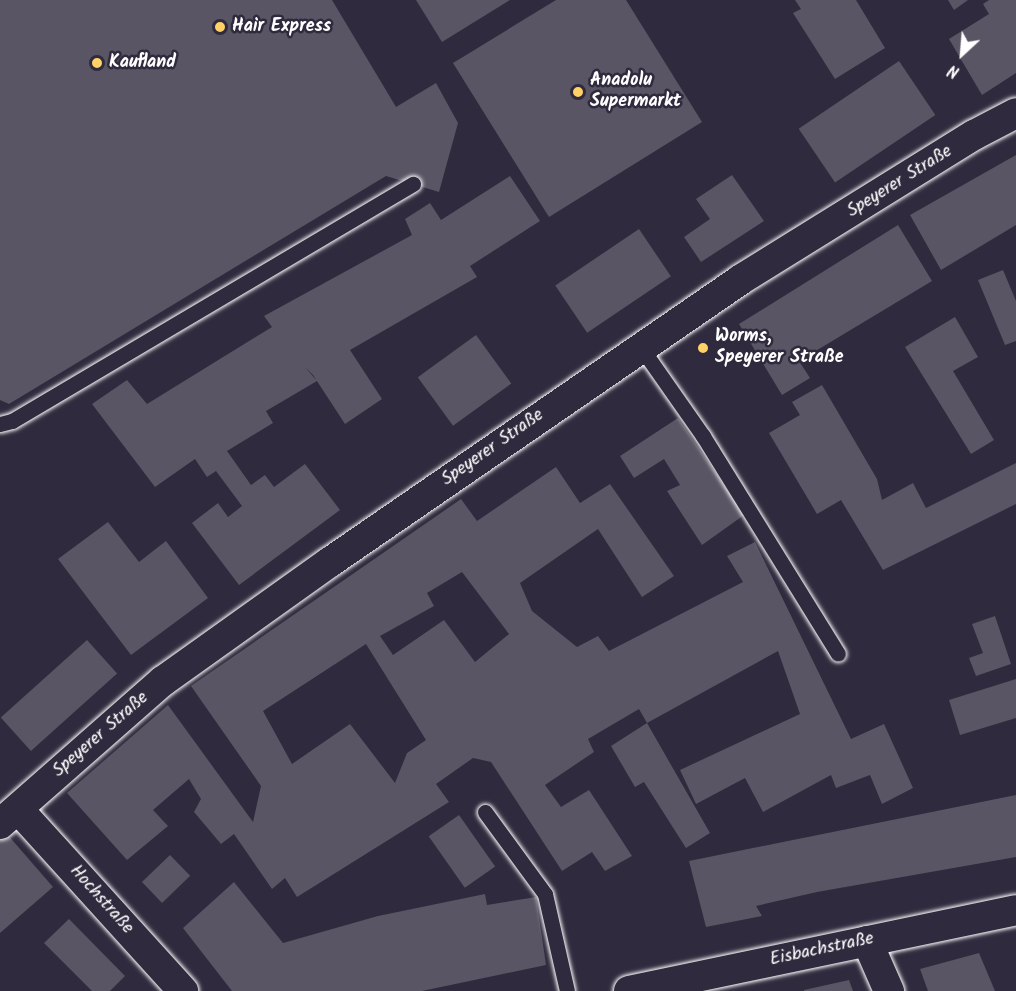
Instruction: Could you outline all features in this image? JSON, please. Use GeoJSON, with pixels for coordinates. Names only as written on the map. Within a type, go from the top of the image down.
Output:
{"type":"FeatureCollection","features":[{"type":"Feature","properties":{"kind":"street","name":"Speyerer Straße"},"geometry":{"type":"LineString","coordinates":[[9,817],[163,681],[640,346],[974,135],[1016,113]]}},
{"type":"Feature","properties":{"kind":"street","name":"Hochstraße"},"geometry":{"type":"LineString","coordinates":[[9,817],[183,991]]}},
{"type":"Feature","properties":{"kind":"street","name":"Eisbachstraße"},"geometry":{"type":"LineString","coordinates":[[629,991],[1016,909]]}},
{"type":"Feature","properties":{"kind":"street"},"geometry":{"type":"LineString","coordinates":[[867,941],[889,991]]}},
{"type":"Feature","properties":{"kind":"lane"},"geometry":{"type":"LineString","coordinates":[[0,424],[12,421],[413,184]]}},
{"type":"Feature","properties":{"kind":"lane"},"geometry":{"type":"LineString","coordinates":[[640,346],[703,435],[838,654]]}},
{"type":"Feature","properties":{"kind":"lane"},"geometry":{"type":"LineString","coordinates":[[485,812],[545,894],[567,991]]}},
{"type":"Feature","properties":{"kind":"building"},"geometry":{"type":"Polygon","coordinates":[[[0,0],[332,0],[396,107],[436,83],[458,123],[439,192],[386,176],[9,404],[0,400],[0,0]]]}},
{"type":"Feature","properties":{"kind":"building"},"geometry":{"type":"Polygon","coordinates":[[[416,0],[510,0],[442,42],[416,0]]]}},
{"type":"Feature","properties":{"kind":"building","name":"Anadolu Supermarkt"},"geometry":{"type":"Polygon","coordinates":[[[556,0],[626,0],[702,122],[549,217],[453,63],[556,0]]]}},
{"type":"Feature","properties":{"kind":"building"},"geometry":{"type":"Polygon","coordinates":[[[795,0],[856,0],[885,48],[835,79],[793,13],[801,9],[795,0]]]}},
{"type":"Feature","properties":{"kind":"building"},"geometry":{"type":"Polygon","coordinates":[[[948,0],[968,0],[954,10],[948,0]]]}},
{"type":"Feature","properties":{"kind":"building"},"geometry":{"type":"Polygon","coordinates":[[[989,0],[1016,0],[1016,73],[982,95],[949,39],[989,14],[983,4],[989,0]]]}},
{"type":"Feature","properties":{"kind":"building"},"geometry":{"type":"Polygon","coordinates":[[[899,61],[935,115],[835,183],[799,129],[899,61]]]}},
{"type":"Feature","properties":{"kind":"building"},"geometry":{"type":"Polygon","coordinates":[[[1016,155],[1016,225],[941,270],[910,215],[1016,155]]]}},
{"type":"Feature","properties":{"kind":"building"},"geometry":{"type":"Polygon","coordinates":[[[732,175],[764,221],[701,262],[684,237],[710,219],[696,199],[732,175]]]}},
{"type":"Feature","properties":{"kind":"building"},"geometry":{"type":"Polygon","coordinates":[[[510,176],[540,221],[470,266],[477,277],[350,350],[382,399],[345,424],[317,381],[266,411],[273,423],[227,451],[251,485],[265,475],[274,487],[305,464],[340,510],[239,585],[192,523],[218,503],[228,517],[242,506],[216,471],[207,477],[195,459],[155,487],[92,404],[127,380],[147,404],[272,327],[264,316],[412,235],[405,219],[430,203],[441,220],[510,176]]]}},
{"type":"Feature","properties":{"kind":"building"},"geometry":{"type":"Polygon","coordinates":[[[898,225],[932,281],[799,361],[810,378],[782,395],[739,324],[898,225]]]}},
{"type":"Feature","properties":{"kind":"building"},"geometry":{"type":"Polygon","coordinates":[[[639,229],[671,276],[587,333],[555,285],[639,229]]]}},
{"type":"Feature","properties":{"kind":"building"},"geometry":{"type":"Polygon","coordinates":[[[1003,270],[1016,301],[1016,341],[1005,345],[978,280],[1003,270]]]}},
{"type":"Feature","properties":{"kind":"building"},"geometry":{"type":"Polygon","coordinates":[[[955,317],[978,357],[953,371],[994,440],[971,454],[905,347],[955,317]]]}},
{"type":"Feature","properties":{"kind":"building"},"geometry":{"type":"Polygon","coordinates":[[[476,335],[511,384],[453,426],[418,377],[476,335]]]}},
{"type":"Feature","properties":{"kind":"building"},"geometry":{"type":"Polygon","coordinates":[[[822,385],[877,479],[882,500],[913,483],[926,508],[1016,463],[1016,504],[883,570],[841,500],[817,514],[769,433],[800,415],[792,402],[822,385]]]}},
{"type":"Feature","properties":{"kind":"building"},"geometry":{"type":"Polygon","coordinates":[[[678,418],[744,515],[702,545],[667,491],[680,485],[664,459],[634,478],[620,456],[678,418]]]}},
{"type":"Feature","properties":{"kind":"building"},"geometry":{"type":"Polygon","coordinates":[[[556,467],[580,503],[610,484],[674,576],[642,597],[598,529],[520,583],[532,611],[577,647],[598,636],[609,651],[743,582],[727,556],[755,542],[851,739],[884,724],[913,788],[882,804],[870,775],[836,788],[831,775],[763,812],[745,778],[696,804],[680,770],[800,714],[778,651],[647,723],[639,709],[588,739],[594,752],[545,785],[561,807],[589,790],[632,856],[605,871],[592,852],[562,871],[491,762],[473,758],[436,784],[449,802],[297,897],[285,878],[272,889],[234,834],[221,844],[194,812],[201,799],[189,779],[153,810],[168,826],[127,860],[67,793],[168,705],[253,822],[261,786],[191,686],[461,499],[477,521],[556,467]],[[462,572],[427,593],[434,606],[380,636],[393,655],[444,620],[475,662],[509,634],[462,572]],[[366,644],[263,711],[292,764],[350,724],[395,783],[407,753],[426,740],[366,644]]]}},
{"type":"Feature","properties":{"kind":"building"},"geometry":{"type":"Polygon","coordinates":[[[108,522],[139,562],[166,541],[208,598],[131,655],[58,559],[108,522]]]}},
{"type":"Feature","properties":{"kind":"building"},"geometry":{"type":"Polygon","coordinates":[[[995,616],[1011,664],[976,676],[969,658],[983,653],[972,624],[995,616]]]}},
{"type":"Feature","properties":{"kind":"building"},"geometry":{"type":"Polygon","coordinates":[[[87,640],[117,673],[31,751],[1,718],[87,640]]]}},
{"type":"Feature","properties":{"kind":"building"},"geometry":{"type":"Polygon","coordinates":[[[1016,679],[1016,718],[960,735],[949,700],[1016,679]]]}},
{"type":"Feature","properties":{"kind":"building"},"geometry":{"type":"Polygon","coordinates":[[[647,723],[710,833],[686,848],[644,782],[635,787],[611,746],[647,723]]]}},
{"type":"Feature","properties":{"kind":"building"},"geometry":{"type":"Polygon","coordinates":[[[1016,795],[1016,857],[817,892],[756,906],[762,916],[706,927],[689,861],[1016,795]]]}},
{"type":"Feature","properties":{"kind":"building"},"geometry":{"type":"Polygon","coordinates":[[[459,815],[495,867],[465,888],[429,836],[459,815]]]}},
{"type":"Feature","properties":{"kind":"building"},"geometry":{"type":"Polygon","coordinates":[[[7,834],[53,887],[0,933],[0,841],[7,834]]]}},
{"type":"Feature","properties":{"kind":"building"},"geometry":{"type":"Polygon","coordinates":[[[170,855],[190,876],[162,903],[142,882],[170,855]]]}},
{"type":"Feature","properties":{"kind":"building"},"geometry":{"type":"Polygon","coordinates":[[[234,882],[283,943],[378,916],[485,894],[487,905],[536,897],[546,965],[422,991],[232,991],[183,928],[234,882]]]}},
{"type":"Feature","properties":{"kind":"building"},"geometry":{"type":"Polygon","coordinates":[[[69,919],[125,976],[110,991],[92,991],[44,943],[69,919]]]}},
{"type":"Feature","properties":{"kind":"building"},"geometry":{"type":"Polygon","coordinates":[[[979,953],[995,991],[928,991],[920,969],[979,953]]]}},
{"type":"Feature","properties":{"kind":"building"},"geometry":{"type":"Polygon","coordinates":[[[849,980],[853,991],[804,991],[804,990],[849,980]]]}},
{"type":"Feature","properties":{"kind":"place","name":"Hair Express"},"geometry":{"type":"Point","coordinates":[220,27]}},
{"type":"Feature","properties":{"kind":"place","name":"Kaufland"},"geometry":{"type":"Point","coordinates":[97,63]}},
{"type":"Feature","properties":{"kind":"place","name":"Anadolu Supermarkt"},"geometry":{"type":"Point","coordinates":[578,92]}},
{"type":"Feature","properties":{"kind":"place","name":"Worms, Speyerer Straße"},"geometry":{"type":"Point","coordinates":[703,348]}}]}
